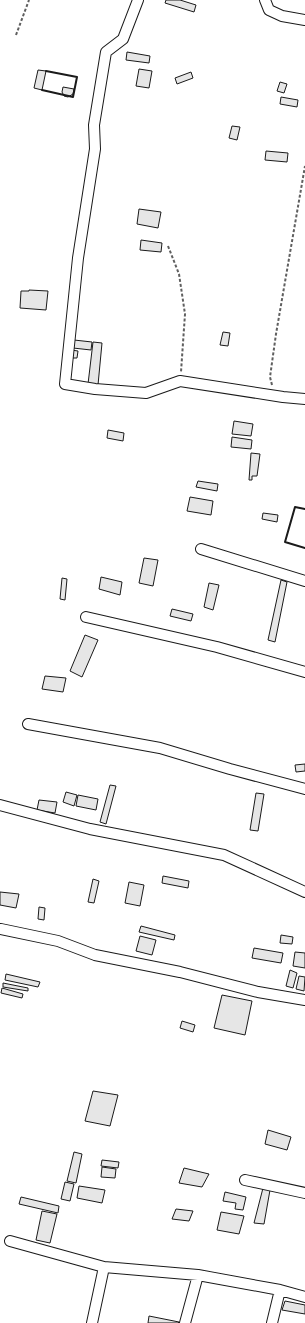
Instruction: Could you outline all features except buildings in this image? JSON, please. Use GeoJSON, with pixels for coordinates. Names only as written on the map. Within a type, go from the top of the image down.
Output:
{"type":"FeatureCollection","features":[{"type":"Feature","properties":{"kind":"street"},"geometry":{"type":"LineString","coordinates":[[138,0],[123,39],[106,52],[94,126],[95,149],[78,258],[65,384],[95,389],[146,393],[180,381],[305,399]]}},
{"type":"Feature","properties":{"kind":"street"},"geometry":{"type":"LineString","coordinates":[[265,0],[269,10],[282,16],[305,20]]}},
{"type":"Feature","properties":{"kind":"street"},"geometry":{"type":"LineString","coordinates":[[201,549],[305,581]]}},
{"type":"Feature","properties":{"kind":"street"},"geometry":{"type":"LineString","coordinates":[[86,617],[217,647],[305,672]]}},
{"type":"Feature","properties":{"kind":"street"},"geometry":{"type":"LineString","coordinates":[[28,724],[160,748],[305,789]]}},
{"type":"Feature","properties":{"kind":"street"},"geometry":{"type":"LineString","coordinates":[[0,805],[90,830],[224,856],[305,892]]}},
{"type":"Feature","properties":{"kind":"street"},"geometry":{"type":"LineString","coordinates":[[1,929],[58,941],[95,955],[180,972],[258,992],[305,1000]]}},
{"type":"Feature","properties":{"kind":"street"},"geometry":{"type":"LineString","coordinates":[[245,1180],[305,1193]]}},
{"type":"Feature","properties":{"kind":"street"},"geometry":{"type":"LineString","coordinates":[[10,1241],[104,1267],[198,1275],[280,1290],[305,1297]]}},
{"type":"Feature","properties":{"kind":"street"},"geometry":{"type":"LineString","coordinates":[[92,1323],[104,1267]]}},
{"type":"Feature","properties":{"kind":"street"},"geometry":{"type":"LineString","coordinates":[[185,1323],[198,1275]]}},
{"type":"Feature","properties":{"kind":"street"},"geometry":{"type":"LineString","coordinates":[[272,1323],[280,1290]]}},
{"type":"Feature","properties":{"kind":"path"},"geometry":{"type":"LineString","coordinates":[[16,35],[28,0]]}},
{"type":"Feature","properties":{"kind":"path"},"geometry":{"type":"LineString","coordinates":[[283,397],[272,385],[270,377],[305,166]]}},
{"type":"Feature","properties":{"kind":"path"},"geometry":{"type":"LineString","coordinates":[[168,246],[179,274],[185,314],[180,381]]}},
{"type":"Feature","properties":{"kind":"wall"},"geometry":{"type":"LineString","coordinates":[[42,90],[73,97],[77,77],[46,71]]}},
{"type":"Feature","properties":{"kind":"wall"},"geometry":{"type":"LineString","coordinates":[[305,509],[295,507],[285,542],[305,548]]}}]}
